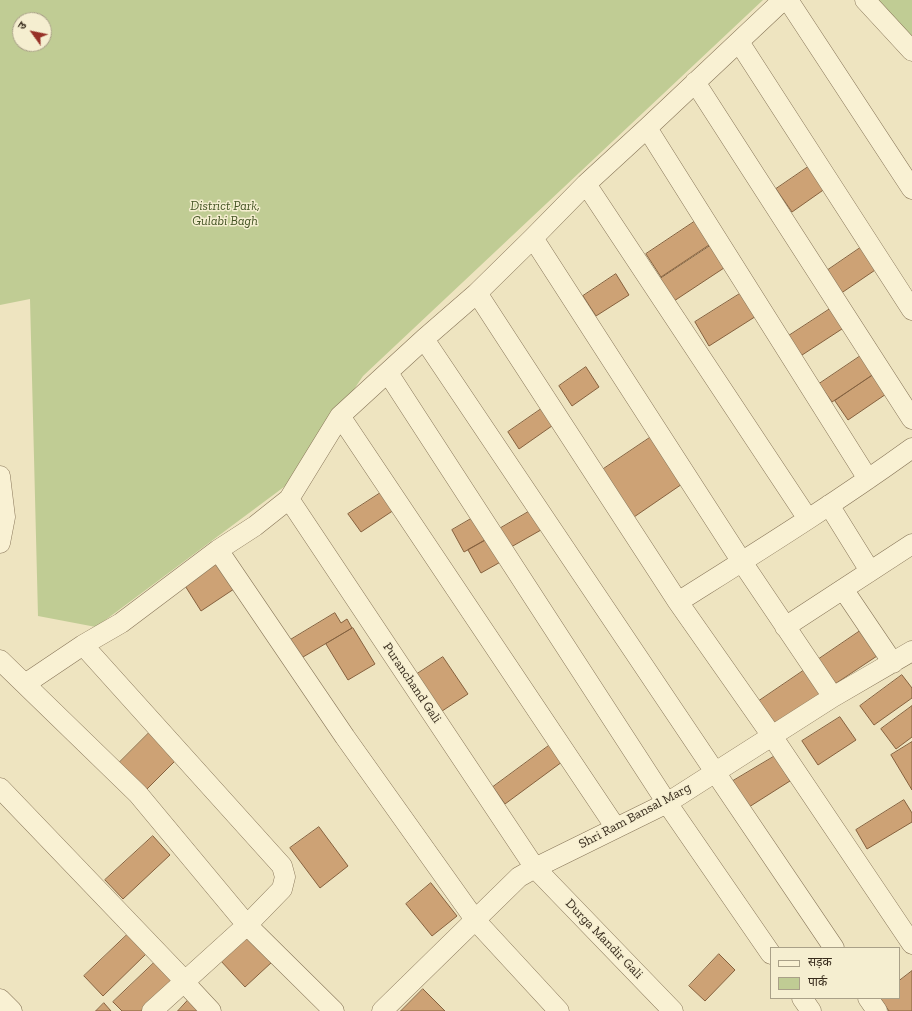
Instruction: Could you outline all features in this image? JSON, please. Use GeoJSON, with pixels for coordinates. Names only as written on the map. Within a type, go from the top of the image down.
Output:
{"type":"FeatureCollection","features":[{"type":"Feature","properties":{"kind":"street"},"geometry":{"type":"LineString","coordinates":[[24,684],[83,644],[121,623],[218,550],[255,526],[289,499],[340,416],[477,293],[586,184],[783,0]]}},
{"type":"Feature","properties":{"kind":"street"},"geometry":{"type":"LineString","coordinates":[[788,0],[912,189]]}},
{"type":"Feature","properties":{"kind":"street"},"geometry":{"type":"LineString","coordinates":[[865,0],[912,51]]}},
{"type":"Feature","properties":{"kind":"street"},"geometry":{"type":"LineString","coordinates":[[739,42],[912,310]]}},
{"type":"Feature","properties":{"kind":"street"},"geometry":{"type":"LineString","coordinates":[[695,82],[912,419]]}},
{"type":"Feature","properties":{"kind":"street"},"geometry":{"type":"LineString","coordinates":[[647,128],[868,479]]}},
{"type":"Feature","properties":{"kind":"street"},"geometry":{"type":"LineString","coordinates":[[586,184],[808,519]]}},
{"type":"Feature","properties":{"kind":"street"},"geometry":{"type":"LineString","coordinates":[[533,238],[742,562],[833,697]]}},
{"type":"Feature","properties":{"kind":"street"},"geometry":{"type":"LineString","coordinates":[[477,293],[678,602],[772,736],[912,944]]}},
{"type":"Feature","properties":{"kind":"street"},"geometry":{"type":"LineString","coordinates":[[424,339],[833,947]]}},
{"type":"Feature","properties":{"kind":"street"},"geometry":{"type":"LineString","coordinates":[[388,373],[667,803],[770,953]]}},
{"type":"Feature","properties":{"kind":"street"},"geometry":{"type":"LineString","coordinates":[[340,416],[616,828]]}},
{"type":"Feature","properties":{"kind":"street"},"geometry":{"type":"LineString","coordinates":[[678,602],[808,519],[912,448]]}},
{"type":"Feature","properties":{"kind":"street"},"geometry":{"type":"LineString","coordinates":[[0,476],[5,517],[0,543]]}},
{"type":"Feature","properties":{"kind":"street","name":"Puranchand Gali"},"geometry":{"type":"LineString","coordinates":[[289,499],[535,868]]}},
{"type":"Feature","properties":{"kind":"street"},"geometry":{"type":"LineString","coordinates":[[829,505],[870,571]]}},
{"type":"Feature","properties":{"kind":"street"},"geometry":{"type":"LineString","coordinates":[[785,627],[912,544]]}},
{"type":"Feature","properties":{"kind":"street"},"geometry":{"type":"LineString","coordinates":[[218,550],[345,737],[476,921],[559,1011]]}},
{"type":"Feature","properties":{"kind":"street"},"geometry":{"type":"LineString","coordinates":[[843,589],[906,659]]}},
{"type":"Feature","properties":{"kind":"street"},"geometry":{"type":"LineString","coordinates":[[83,644],[282,866],[285,877],[282,889],[247,925],[152,1011]]}},
{"type":"Feature","properties":{"kind":"street","name":"Shri Ram Bansal Marg"},"geometry":{"type":"LineString","coordinates":[[382,1011],[476,921],[519,877],[667,803],[833,697],[906,659]]}},
{"type":"Feature","properties":{"kind":"street"},"geometry":{"type":"LineString","coordinates":[[0,660],[138,794],[247,925],[334,1011]]}},
{"type":"Feature","properties":{"kind":"street"},"geometry":{"type":"LineString","coordinates":[[0,788],[184,980],[184,982],[211,1011]]}},
{"type":"Feature","properties":{"kind":"street","name":"Durga Mandir Gali"},"geometry":{"type":"LineString","coordinates":[[535,868],[673,1011]]}},
{"type":"Feature","properties":{"kind":"street"},"geometry":{"type":"LineString","coordinates":[[0,999],[12,1011]]}},
{"type":"Feature","properties":{"kind":"street"},"geometry":{"type":"LineString","coordinates":[[803,999],[811,1011]]}},
{"type":"Feature","properties":{"kind":"street"},"geometry":{"type":"LineString","coordinates":[[869,999],[877,1011]]}},
{"type":"Feature","properties":{"kind":"green space","name":"District Park, Gulabi Bagh"},"geometry":{"type":"Polygon","coordinates":[[[0,0],[763,0],[363,376],[292,481],[96,627],[38,616],[30,299],[0,305],[0,0]]]}},
{"type":"Feature","properties":{"kind":"green space"},"geometry":{"type":"Polygon","coordinates":[[[871,0],[912,0],[912,42],[871,0]]]}},
{"type":"Feature","properties":{"kind":"building"},"geometry":{"type":"Polygon","coordinates":[[[814,163],[829,186],[792,212],[776,189],[814,163]]]}},
{"type":"Feature","properties":{"kind":"building"},"geometry":{"type":"Polygon","coordinates":[[[697,220],[712,243],[661,277],[646,254],[697,220]]]}},
{"type":"Feature","properties":{"kind":"building"},"geometry":{"type":"Polygon","coordinates":[[[713,244],[727,266],[674,301],[660,279],[713,244]]]}},
{"type":"Feature","properties":{"kind":"building"},"geometry":{"type":"Polygon","coordinates":[[[866,244],[881,266],[840,294],[825,272],[866,244]]]}},
{"type":"Feature","properties":{"kind":"building"},"geometry":{"type":"Polygon","coordinates":[[[616,274],[629,295],[596,316],[583,296],[616,274]]]}},
{"type":"Feature","properties":{"kind":"building"},"geometry":{"type":"Polygon","coordinates":[[[746,290],[761,313],[709,346],[695,322],[746,290]]]}},
{"type":"Feature","properties":{"kind":"building"},"geometry":{"type":"Polygon","coordinates":[[[833,307],[845,327],[799,357],[787,337],[833,307]]]}},
{"type":"Feature","properties":{"kind":"building"},"geometry":{"type":"Polygon","coordinates":[[[865,353],[877,372],[832,402],[819,384],[865,353]]]}},
{"type":"Feature","properties":{"kind":"building"},"geometry":{"type":"Polygon","coordinates":[[[586,367],[599,387],[572,406],[559,386],[586,367]]]}},
{"type":"Feature","properties":{"kind":"building"},"geometry":{"type":"Polygon","coordinates":[[[879,371],[892,390],[848,420],[835,401],[879,371]]]}},
{"type":"Feature","properties":{"kind":"building"},"geometry":{"type":"Polygon","coordinates":[[[547,405],[559,421],[519,449],[508,432],[547,405]]]}},
{"type":"Feature","properties":{"kind":"building"},"geometry":{"type":"Polygon","coordinates":[[[654,435],[685,482],[634,517],[602,470],[654,435]]]}},
{"type":"Feature","properties":{"kind":"building"},"geometry":{"type":"Polygon","coordinates":[[[382,492],[394,510],[361,532],[348,514],[382,492]]]}},
{"type":"Feature","properties":{"kind":"building"},"geometry":{"type":"Polygon","coordinates":[[[530,511],[541,530],[504,551],[494,532],[530,511]]]}},
{"type":"Feature","properties":{"kind":"building"},"geometry":{"type":"Polygon","coordinates":[[[476,516],[489,538],[464,552],[452,530],[476,516]]]}},
{"type":"Feature","properties":{"kind":"building"},"geometry":{"type":"Polygon","coordinates":[[[491,537],[504,560],[481,573],[468,550],[491,537]]]}},
{"type":"Feature","properties":{"kind":"building"},"geometry":{"type":"Polygon","coordinates":[[[218,558],[237,587],[201,611],[182,581],[218,558]]]}},
{"type":"Feature","properties":{"kind":"building"},"geometry":{"type":"Polygon","coordinates":[[[335,613],[341,623],[347,619],[352,628],[298,660],[287,642],[335,613]]]}},
{"type":"Feature","properties":{"kind":"building"},"geometry":{"type":"Polygon","coordinates":[[[866,627],[883,652],[832,686],[816,661],[866,627]]]}},
{"type":"Feature","properties":{"kind":"building"},"geometry":{"type":"Polygon","coordinates":[[[353,628],[375,664],[348,680],[326,644],[353,628]]]}},
{"type":"Feature","properties":{"kind":"building"},"geometry":{"type":"Polygon","coordinates":[[[443,657],[468,694],[436,715],[411,678],[443,657]]]}},
{"type":"Feature","properties":{"kind":"building"},"geometry":{"type":"Polygon","coordinates":[[[806,669],[822,693],[772,727],[756,703],[806,669]]]}},
{"type":"Feature","properties":{"kind":"building"},"geometry":{"type":"Polygon","coordinates":[[[902,675],[912,688],[912,698],[874,725],[860,706],[902,675]]]}},
{"type":"Feature","properties":{"kind":"building"},"geometry":{"type":"Polygon","coordinates":[[[912,706],[912,737],[896,749],[881,729],[912,706]]]}},
{"type":"Feature","properties":{"kind":"building"},"geometry":{"type":"Polygon","coordinates":[[[840,717],[856,740],[818,765],[802,741],[840,717]]]}},
{"type":"Feature","properties":{"kind":"building"},"geometry":{"type":"Polygon","coordinates":[[[152,730],[179,757],[141,795],[114,768],[152,730]]]}},
{"type":"Feature","properties":{"kind":"building"},"geometry":{"type":"Polygon","coordinates":[[[554,742],[566,759],[505,804],[493,787],[554,742]]]}},
{"type":"Feature","properties":{"kind":"building"},"geometry":{"type":"Polygon","coordinates":[[[912,742],[912,790],[891,755],[912,742]]]}},
{"type":"Feature","properties":{"kind":"building"},"geometry":{"type":"Polygon","coordinates":[[[775,756],[790,781],[749,807],[733,781],[775,756]]]}},
{"type":"Feature","properties":{"kind":"building"},"geometry":{"type":"Polygon","coordinates":[[[904,800],[912,813],[912,822],[867,849],[856,830],[904,800]]]}},
{"type":"Feature","properties":{"kind":"building"},"geometry":{"type":"Polygon","coordinates":[[[319,827],[348,866],[320,888],[290,848],[319,827]]]}},
{"type":"Feature","properties":{"kind":"building"},"geometry":{"type":"Polygon","coordinates":[[[153,836],[170,855],[123,899],[105,880],[153,836]]]}},
{"type":"Feature","properties":{"kind":"building"},"geometry":{"type":"Polygon","coordinates":[[[431,883],[457,916],[432,936],[406,904],[431,883]]]}},
{"type":"Feature","properties":{"kind":"building"},"geometry":{"type":"Polygon","coordinates":[[[128,934],[147,953],[103,996],[84,976],[128,934]]]}},
{"type":"Feature","properties":{"kind":"building"},"geometry":{"type":"Polygon","coordinates":[[[246,935],[272,962],[245,987],[220,960],[246,935]]]}},
{"type":"Feature","properties":{"kind":"building"},"geometry":{"type":"Polygon","coordinates":[[[719,954],[735,970],[705,1001],[689,986],[719,954]]]}},
{"type":"Feature","properties":{"kind":"building"},"geometry":{"type":"Polygon","coordinates":[[[156,961],[175,982],[144,1011],[122,1011],[113,1002],[156,961]]]}},
{"type":"Feature","properties":{"kind":"building"},"geometry":{"type":"Polygon","coordinates":[[[912,971],[912,1011],[889,1011],[881,999],[900,999],[900,980],[912,971]]]}},
{"type":"Feature","properties":{"kind":"building"},"geometry":{"type":"Polygon","coordinates":[[[423,989],[445,1011],[401,1011],[423,989]]]}},
{"type":"Feature","properties":{"kind":"building"},"geometry":{"type":"Polygon","coordinates":[[[191,997],[205,1011],[178,1011],[191,997]]]}},
{"type":"Feature","properties":{"kind":"building"},"geometry":{"type":"Polygon","coordinates":[[[104,1003],[111,1011],[96,1011],[104,1003]]]}}]}
